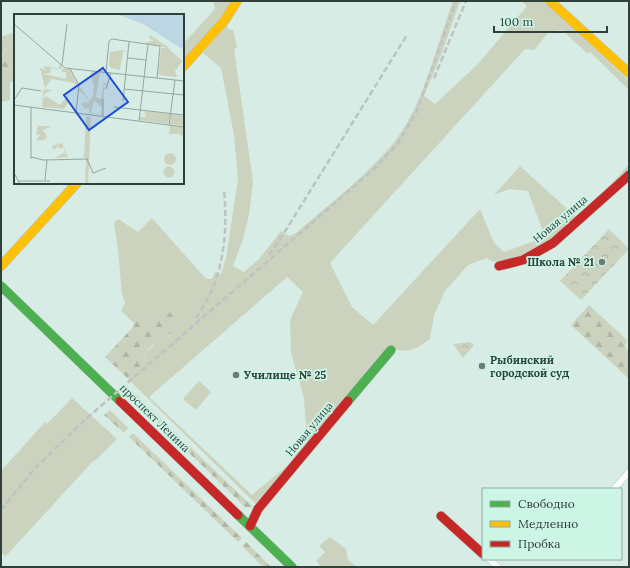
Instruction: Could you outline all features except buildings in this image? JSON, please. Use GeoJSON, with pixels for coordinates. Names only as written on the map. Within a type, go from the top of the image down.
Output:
{"type":"FeatureCollection","features":[{"type":"Feature","properties":{"kind":"street"},"geometry":{"type":"LineString","coordinates":[[184,66],[225,20],[237,1]]}},
{"type":"Feature","properties":{"kind":"street"},"geometry":{"type":"LineString","coordinates":[[550,1],[629,72]]}},
{"type":"Feature","properties":{"kind":"street","name":"Новая улица"},"geometry":{"type":"LineString","coordinates":[[499,266],[523,260],[553,244],[629,175]]}},
{"type":"Feature","properties":{"kind":"street"},"geometry":{"type":"LineString","coordinates":[[1,266],[76,184]]}},
{"type":"Feature","properties":{"kind":"street","name":"проспект Ленина"},"geometry":{"type":"LineString","coordinates":[[1,286],[292,567]]}},
{"type":"Feature","properties":{"kind":"street","name":"Новая улица"},"geometry":{"type":"LineString","coordinates":[[250,526],[258,509],[391,350]]}},
{"type":"Feature","properties":{"kind":"street"},"geometry":{"type":"LineString","coordinates":[[615,488],[629,472]]}},
{"type":"Feature","properties":{"kind":"street"},"geometry":{"type":"LineString","coordinates":[[441,516],[482,553]]}},
{"type":"Feature","properties":{"kind":"street"},"geometry":{"type":"LineString","coordinates":[[490,560],[498,567]]}},
{"type":"Feature","properties":{"kind":"green space"},"geometry":{"type":"Polygon","coordinates":[[[213,1],[232,1],[227,11],[184,59],[184,43],[215,9],[213,1]]]}},
{"type":"Feature","properties":{"kind":"green space"},"geometry":{"type":"Polygon","coordinates":[[[453,1],[460,1],[443,50],[424,96],[435,104],[478,64],[527,6],[521,1],[543,1],[629,81],[629,90],[590,52],[588,54],[562,30],[549,32],[534,50],[525,49],[330,263],[352,307],[373,325],[480,209],[494,243],[504,252],[545,237],[528,191],[509,189],[494,195],[520,166],[576,217],[612,183],[629,164],[629,171],[582,214],[539,247],[518,258],[500,262],[487,258],[468,265],[445,291],[434,315],[430,339],[420,346],[405,351],[400,351],[389,346],[257,505],[127,378],[144,363],[145,352],[153,347],[160,332],[165,331],[160,312],[153,318],[141,318],[134,323],[121,311],[125,303],[122,294],[114,223],[118,219],[138,232],[152,218],[206,279],[212,279],[215,272],[221,274],[226,258],[238,179],[234,135],[221,68],[203,53],[227,25],[228,29],[233,30],[237,47],[234,49],[253,182],[249,215],[242,242],[233,266],[244,272],[259,259],[281,231],[289,236],[296,233],[351,186],[378,161],[390,147],[409,119],[424,87],[453,1]],[[287,277],[149,397],[252,495],[286,467],[307,441],[304,398],[291,353],[290,320],[303,292],[287,277]]]}},
{"type":"Feature","properties":{"kind":"green space"},"geometry":{"type":"Polygon","coordinates":[[[14,32],[14,46],[11,45],[1,56],[1,37],[14,32]]]}},
{"type":"Feature","properties":{"kind":"green space"},"geometry":{"type":"Polygon","coordinates":[[[11,45],[14,46],[14,71],[11,72],[1,66],[1,59],[6,49],[11,45]]]}},
{"type":"Feature","properties":{"kind":"green space"},"geometry":{"type":"Polygon","coordinates":[[[1,66],[11,72],[14,71],[14,81],[10,82],[10,100],[1,102],[1,66]]]}},
{"type":"Feature","properties":{"kind":"green space"},"geometry":{"type":"Polygon","coordinates":[[[609,229],[629,249],[581,300],[560,281],[609,229]]]}},
{"type":"Feature","properties":{"kind":"green space"},"geometry":{"type":"Polygon","coordinates":[[[589,305],[627,340],[625,346],[629,353],[629,379],[571,325],[589,305]]]}},
{"type":"Feature","properties":{"kind":"green space"},"geometry":{"type":"Polygon","coordinates":[[[163,309],[169,311],[175,318],[174,331],[169,334],[165,331],[160,332],[159,340],[145,352],[144,363],[127,378],[105,357],[133,327],[134,323],[141,318],[153,318],[163,309]]]}},
{"type":"Feature","properties":{"kind":"green space"},"geometry":{"type":"Polygon","coordinates":[[[470,342],[474,345],[463,358],[453,344],[470,342]]]}},
{"type":"Feature","properties":{"kind":"green space"},"geometry":{"type":"Polygon","coordinates":[[[199,381],[211,392],[196,410],[183,399],[199,381]]]}},
{"type":"Feature","properties":{"kind":"green space"},"geometry":{"type":"Polygon","coordinates":[[[129,388],[181,438],[178,440],[173,437],[128,395],[129,388]]]}},
{"type":"Feature","properties":{"kind":"green space"},"geometry":{"type":"Polygon","coordinates":[[[72,398],[117,439],[95,461],[94,460],[6,556],[1,553],[1,471],[45,422],[47,424],[72,398]]]}},
{"type":"Feature","properties":{"kind":"green space"},"geometry":{"type":"Polygon","coordinates":[[[110,410],[128,428],[124,433],[104,415],[110,410]]]}},
{"type":"Feature","properties":{"kind":"green space"},"geometry":{"type":"Polygon","coordinates":[[[133,433],[242,538],[238,542],[129,437],[133,433]]]}},
{"type":"Feature","properties":{"kind":"green space"},"geometry":{"type":"Polygon","coordinates":[[[185,442],[253,507],[245,507],[184,448],[185,442]]]}},
{"type":"Feature","properties":{"kind":"green space"},"geometry":{"type":"Polygon","coordinates":[[[330,537],[346,549],[348,559],[356,567],[322,567],[316,561],[325,552],[319,546],[330,537]]]}},
{"type":"Feature","properties":{"kind":"green space"},"geometry":{"type":"Polygon","coordinates":[[[246,542],[271,567],[263,567],[242,546],[246,542]]]}},
{"type":"Feature","properties":{"kind":"railway"},"geometry":{"type":"LineString","coordinates":[[1,510],[36,467],[87,418],[374,169],[398,143],[416,113],[456,1]]}},
{"type":"Feature","properties":{"kind":"railway"},"geometry":{"type":"LineString","coordinates":[[434,78],[466,1]]}},
{"type":"Feature","properties":{"kind":"railway"},"geometry":{"type":"LineString","coordinates":[[269,255],[407,35]]}},
{"type":"Feature","properties":{"kind":"railway"},"geometry":{"type":"LineString","coordinates":[[196,318],[213,288],[222,256],[225,223],[224,189]]}},
{"type":"Feature","properties":{"kind":"traffic: fast"},"geometry":{"type":"LineString","coordinates":[[1,286],[120,401]]}},
{"type":"Feature","properties":{"kind":"traffic: fast"},"geometry":{"type":"LineString","coordinates":[[348,401],[391,350]]}},
{"type":"Feature","properties":{"kind":"traffic: fast"},"geometry":{"type":"LineString","coordinates":[[238,515],[292,567]]}},
{"type":"Feature","properties":{"kind":"traffic: slow"},"geometry":{"type":"LineString","coordinates":[[184,66],[225,20],[237,1]]}},
{"type":"Feature","properties":{"kind":"traffic: slow"},"geometry":{"type":"LineString","coordinates":[[550,1],[629,73]]}},
{"type":"Feature","properties":{"kind":"traffic: slow"},"geometry":{"type":"LineString","coordinates":[[1,266],[76,184]]}},
{"type":"Feature","properties":{"kind":"traffic: jam"},"geometry":{"type":"LineString","coordinates":[[499,266],[523,260],[553,243],[629,175]]}},
{"type":"Feature","properties":{"kind":"traffic: jam"},"geometry":{"type":"LineString","coordinates":[[120,401],[238,515]]}},
{"type":"Feature","properties":{"kind":"traffic: jam"},"geometry":{"type":"LineString","coordinates":[[250,526],[258,509],[348,401]]}},
{"type":"Feature","properties":{"kind":"traffic: jam"},"geometry":{"type":"LineString","coordinates":[[441,516],[482,553]]}},
{"type":"Feature","properties":{"kind":"place","name":"Школа № 21"},"geometry":{"type":"Point","coordinates":[602,262]}},
{"type":"Feature","properties":{"kind":"place","name":"Рыбинский городской суд"},"geometry":{"type":"Point","coordinates":[482,366]}},
{"type":"Feature","properties":{"kind":"place","name":"Училище № 25"},"geometry":{"type":"Point","coordinates":[236,375]}}]}
